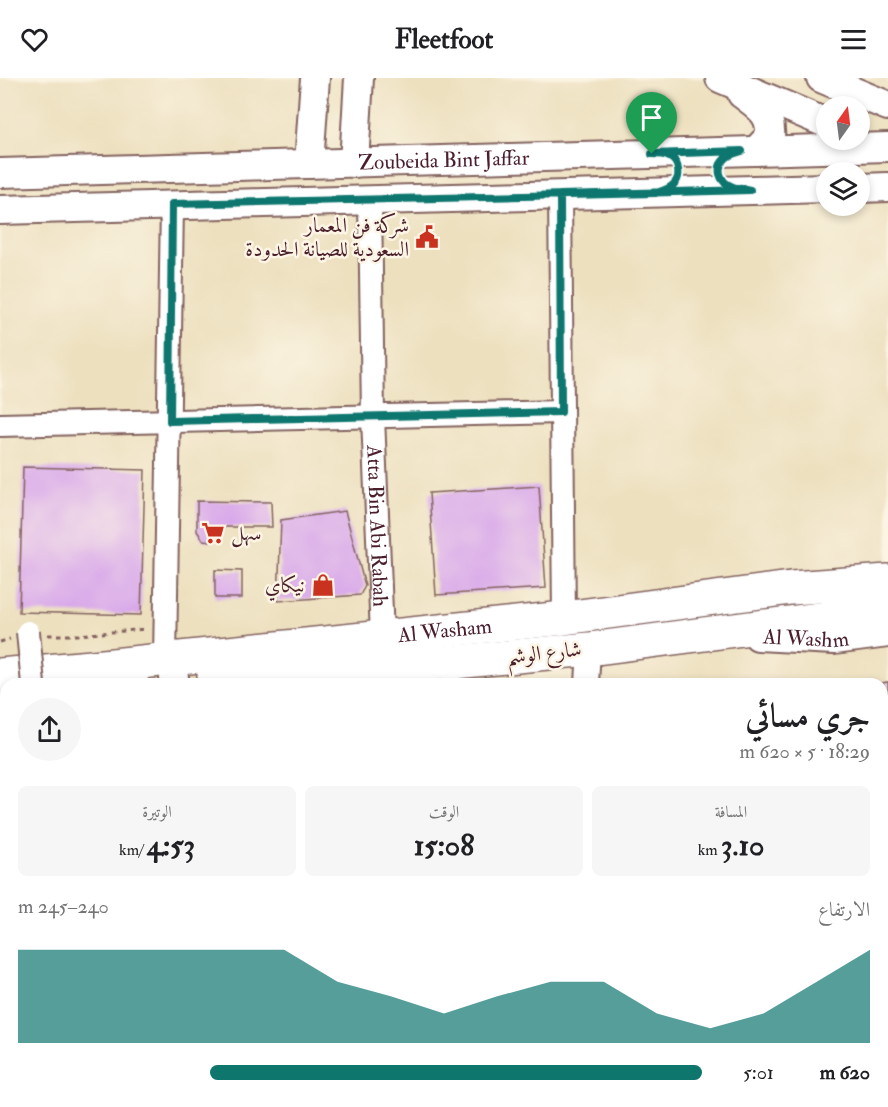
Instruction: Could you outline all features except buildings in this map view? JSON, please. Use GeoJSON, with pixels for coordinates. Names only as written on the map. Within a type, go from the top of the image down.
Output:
{"type":"FeatureCollection","features":[{"type":"Feature","properties":{"kind":"main road","name":"Al Washam"},"geometry":{"type":"LineString","coordinates":[[171,674],[382,636],[564,618],[790,588],[888,580]]}},
{"type":"Feature","properties":{"kind":"main road","name":"شارع الوشم"},"geometry":{"type":"LineString","coordinates":[[129,678],[171,674],[451,673],[589,649],[888,610]]}},
{"type":"Feature","properties":{"kind":"main road"},"geometry":{"type":"LineString","coordinates":[[0,657],[114,678]]}},
{"type":"Feature","properties":{"kind":"main road"},"geometry":{"type":"LineString","coordinates":[[0,675],[89,678]]}},
{"type":"Feature","properties":{"kind":"street"},"geometry":{"type":"LineString","coordinates":[[309,164],[315,78]]}},
{"type":"Feature","properties":{"kind":"street"},"geometry":{"type":"LineString","coordinates":[[354,162],[359,78]]}},
{"type":"Feature","properties":{"kind":"street"},"geometry":{"type":"LineString","coordinates":[[720,78],[816,119]]}},
{"type":"Feature","properties":{"kind":"street"},"geometry":{"type":"LineString","coordinates":[[720,78],[763,110],[769,120],[770,136],[749,151],[726,158],[719,167],[721,179],[730,186],[750,190]]}},
{"type":"Feature","properties":{"kind":"street"},"geometry":{"type":"LineString","coordinates":[[828,79],[888,106]]}},
{"type":"Feature","properties":{"kind":"street","name":"Zoubeida Bint Jaffar"},"geometry":{"type":"LineString","coordinates":[[0,173],[749,151],[877,144]]}},
{"type":"Feature","properties":{"kind":"street"},"geometry":{"type":"LineString","coordinates":[[652,154],[663,154],[673,158],[678,166],[679,176],[674,185],[656,193]]}},
{"type":"Feature","properties":{"kind":"street"},"geometry":{"type":"LineString","coordinates":[[870,188],[888,187]]}},
{"type":"Feature","properties":{"kind":"street","name":"Zoubeida Bint Jaffar"},"geometry":{"type":"LineString","coordinates":[[0,210],[816,188]]}},
{"type":"Feature","properties":{"kind":"street"},"geometry":{"type":"LineString","coordinates":[[560,195],[564,618]]}},
{"type":"Feature","properties":{"kind":"street","name":"Atta Bin Abi Rabah"},"geometry":{"type":"LineString","coordinates":[[370,200],[373,417],[382,636]]}},
{"type":"Feature","properties":{"kind":"street"},"geometry":{"type":"LineString","coordinates":[[171,674],[166,627],[172,204]]}},
{"type":"Feature","properties":{"kind":"street"},"geometry":{"type":"LineString","coordinates":[[0,425],[561,412]]}},
{"type":"Feature","properties":{"kind":"street"},"geometry":{"type":"LineString","coordinates":[[790,588],[888,564]]}},
{"type":"Feature","properties":{"kind":"street","name":"Al Washm"},"geometry":{"type":"LineString","coordinates":[[723,630],[773,638],[834,640],[888,633]]}},
{"type":"Feature","properties":{"kind":"street"},"geometry":{"type":"LineString","coordinates":[[28,632],[32,678]]}},
{"type":"Feature","properties":{"kind":"street"},"geometry":{"type":"LineString","coordinates":[[587,678],[589,649]]}},
{"type":"Feature","properties":{"kind":"path"},"geometry":{"type":"LineString","coordinates":[[57,636],[166,627]]}},
{"type":"Feature","properties":{"kind":"place","name":"شركة فن المعمار السعودية للصيانة الحدودة"},"geometry":{"type":"Point","coordinates":[427,237]}},
{"type":"Feature","properties":{"kind":"place","name":"سهل"},"geometry":{"type":"Point","coordinates":[213,533]}},
{"type":"Feature","properties":{"kind":"place","name":"نيكاي"},"geometry":{"type":"Point","coordinates":[323,585]}},
{"type":"Feature","properties":{"kind":"route"},"geometry":{"type":"LineString","coordinates":[[652,154],[663,154],[673,158],[678,166],[679,176],[674,185],[656,193],[172,204],[170,421],[561,412],[560,195],[656,193],[750,190],[730,186],[721,179],[719,173],[719,167],[726,158],[742,151],[652,154]]}}]}
